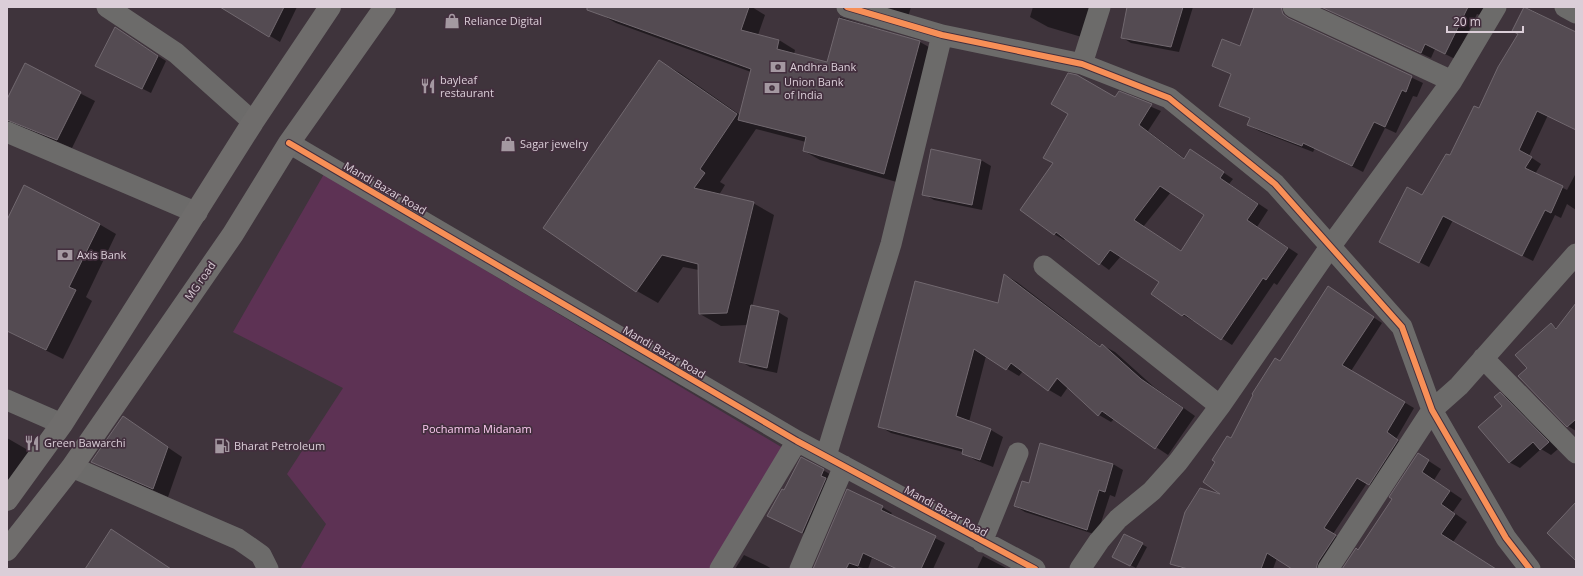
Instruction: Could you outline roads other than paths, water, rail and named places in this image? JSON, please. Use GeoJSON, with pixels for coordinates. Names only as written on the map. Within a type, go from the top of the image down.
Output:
{"type":"FeatureCollection","features":[{"type":"Feature","properties":{"kind":"main road"},"geometry":{"type":"LineString","coordinates":[[7,500],[62,424],[253,122],[330,7]]}},
{"type":"Feature","properties":{"kind":"main road","name":"MG road"},"geometry":{"type":"LineString","coordinates":[[7,550],[72,467],[233,234],[289,143],[385,7]]}},
{"type":"Feature","properties":{"kind":"street"},"geometry":{"type":"LineString","coordinates":[[108,7],[176,52],[253,122]]}},
{"type":"Feature","properties":{"kind":"street"},"geometry":{"type":"LineString","coordinates":[[847,7],[942,35],[1082,64],[1170,98],[1275,184],[1402,327],[1432,410],[1506,538],[1530,569]]}},
{"type":"Feature","properties":{"kind":"street"},"geometry":{"type":"LineString","coordinates":[[1082,64],[1100,7]]}},
{"type":"Feature","properties":{"kind":"street"},"geometry":{"type":"LineString","coordinates":[[1293,7],[1452,81]]}},
{"type":"Feature","properties":{"kind":"street"},"geometry":{"type":"LineString","coordinates":[[1080,569],[1099,541],[1118,519],[1152,491],[1178,462],[1220,406],[1330,247],[1452,81],[1496,7]]}},
{"type":"Feature","properties":{"kind":"street"},"geometry":{"type":"LineString","coordinates":[[1565,7],[1576,12]]}},
{"type":"Feature","properties":{"kind":"street"},"geometry":{"type":"LineString","coordinates":[[826,456],[891,244],[942,35]]}},
{"type":"Feature","properties":{"kind":"street"},"geometry":{"type":"LineString","coordinates":[[7,132],[197,212]]}},
{"type":"Feature","properties":{"kind":"street","name":"Mandi Bazar Road"},"geometry":{"type":"LineString","coordinates":[[289,143],[797,441],[982,542],[1035,569]]}},
{"type":"Feature","properties":{"kind":"street"},"geometry":{"type":"LineString","coordinates":[[1328,569],[1432,410],[1459,386],[1576,254]]}},
{"type":"Feature","properties":{"kind":"street"},"geometry":{"type":"LineString","coordinates":[[1044,266],[1220,406]]}},
{"type":"Feature","properties":{"kind":"street"},"geometry":{"type":"LineString","coordinates":[[1483,358],[1576,453]]}},
{"type":"Feature","properties":{"kind":"street"},"geometry":{"type":"LineString","coordinates":[[7,400],[62,424]]}},
{"type":"Feature","properties":{"kind":"street"},"geometry":{"type":"LineString","coordinates":[[720,569],[797,441]]}},
{"type":"Feature","properties":{"kind":"street"},"geometry":{"type":"LineString","coordinates":[[982,542],[1018,453]]}},
{"type":"Feature","properties":{"kind":"street"},"geometry":{"type":"LineString","coordinates":[[800,569],[844,466]]}},
{"type":"Feature","properties":{"kind":"street"},"geometry":{"type":"LineString","coordinates":[[72,467],[238,539],[261,555],[268,569]]}},
{"type":"Feature","properties":{"kind":"place","name":"Reliance Digital"},"geometry":{"type":"Point","coordinates":[452,21]}},
{"type":"Feature","properties":{"kind":"place","name":"Andhra Bank"},"geometry":{"type":"Point","coordinates":[778,67]}},
{"type":"Feature","properties":{"kind":"place","name":"bayleaf restaurant"},"geometry":{"type":"Point","coordinates":[428,86]}},
{"type":"Feature","properties":{"kind":"place","name":"Union Bank of India"},"geometry":{"type":"Point","coordinates":[772,88]}},
{"type":"Feature","properties":{"kind":"place","name":"Sagar jewelry"},"geometry":{"type":"Point","coordinates":[508,144]}},
{"type":"Feature","properties":{"kind":"place","name":"Axis Bank"},"geometry":{"type":"Point","coordinates":[65,255]}},
{"type":"Feature","properties":{"kind":"place","name":"Green Bawarchi"},"geometry":{"type":"Point","coordinates":[32,443]}},
{"type":"Feature","properties":{"kind":"place","name":"Bharat Petroleum"},"geometry":{"type":"Point","coordinates":[222,446]}},
{"type":"Feature","properties":{"kind":"park label","name":"Pochamma Midanam"},"geometry":{"type":"Point","coordinates":[477,429]}}]}
